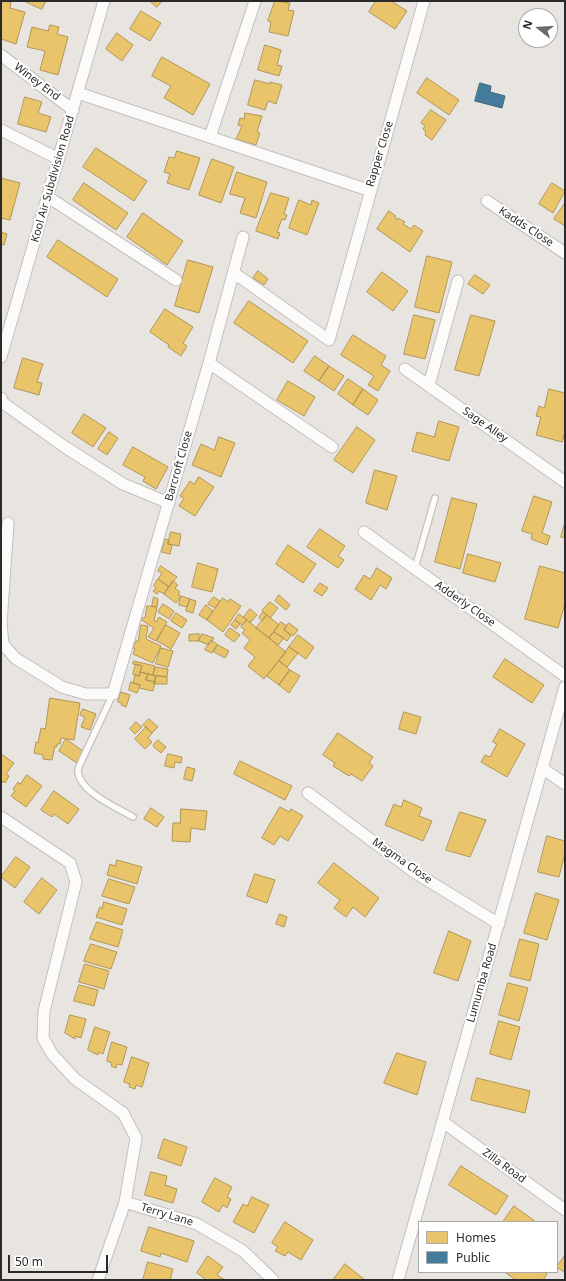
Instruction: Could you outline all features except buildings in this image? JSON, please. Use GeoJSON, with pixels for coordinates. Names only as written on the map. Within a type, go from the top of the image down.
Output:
{"type":"FeatureCollection","features":[{"type":"Feature","properties":{"kind":"street","name":"Kool Air Subdivision Road"},"geometry":{"type":"LineString","coordinates":[[1,357],[104,1]]}},
{"type":"Feature","properties":{"kind":"street"},"geometry":{"type":"LineString","coordinates":[[210,137],[255,1]]}},
{"type":"Feature","properties":{"kind":"street","name":"Rapper Close"},"geometry":{"type":"LineString","coordinates":[[78,93],[371,191],[424,1]]}},
{"type":"Feature","properties":{"kind":"street","name":"Winey End"},"geometry":{"type":"LineString","coordinates":[[1,55],[73,110]]}},
{"type":"Feature","properties":{"kind":"street"},"geometry":{"type":"LineString","coordinates":[[1,130],[59,159]]}},
{"type":"Feature","properties":{"kind":"street"},"geometry":{"type":"LineString","coordinates":[[234,273],[329,340],[371,191]]}},
{"type":"Feature","properties":{"kind":"street"},"geometry":{"type":"LineString","coordinates":[[48,197],[176,280]]}},
{"type":"Feature","properties":{"kind":"street","name":"Kadds Close"},"geometry":{"type":"LineString","coordinates":[[487,201],[565,253]]}},
{"type":"Feature","properties":{"kind":"street","name":"Barcroft Close"},"geometry":{"type":"LineString","coordinates":[[113,694],[209,363],[243,237]]}},
{"type":"Feature","properties":{"kind":"street"},"geometry":{"type":"LineString","coordinates":[[429,385],[458,281]]}},
{"type":"Feature","properties":{"kind":"street"},"geometry":{"type":"LineString","coordinates":[[209,363],[332,447]]}},
{"type":"Feature","properties":{"kind":"street","name":"Sage Alley"},"geometry":{"type":"LineString","coordinates":[[405,369],[565,482]]}},
{"type":"Feature","properties":{"kind":"street"},"geometry":{"type":"LineString","coordinates":[[1,398],[3,403],[65,448],[123,484],[169,503]]}},
{"type":"Feature","properties":{"kind":"street"},"geometry":{"type":"LineString","coordinates":[[8,523],[1,624],[3,644],[15,658],[62,687],[86,694],[113,694]]}},
{"type":"Feature","properties":{"kind":"street","name":"Adderly Close"},"geometry":{"type":"LineString","coordinates":[[364,532],[565,676]]}},
{"type":"Feature","properties":{"kind":"street","name":"Lumumba Road"},"geometry":{"type":"LineString","coordinates":[[398,1280],[565,687]]}},
{"type":"Feature","properties":{"kind":"street"},"geometry":{"type":"LineString","coordinates":[[542,768],[565,784]]}},
{"type":"Feature","properties":{"kind":"street","name":"Magma Close"},"geometry":{"type":"LineString","coordinates":[[308,793],[414,872],[499,924]]}},
{"type":"Feature","properties":{"kind":"street"},"geometry":{"type":"LineString","coordinates":[[1,817],[70,863],[76,882],[44,1011],[44,1038],[52,1054],[75,1079],[123,1113],[136,1138],[125,1202],[98,1280]]}},
{"type":"Feature","properties":{"kind":"street","name":"Zilla Road"},"geometry":{"type":"LineString","coordinates":[[443,1122],[565,1210]]}},
{"type":"Feature","properties":{"kind":"street","name":"Terry Lane"},"geometry":{"type":"LineString","coordinates":[[125,1202],[198,1224],[243,1251],[273,1280]]}},
{"type":"Feature","properties":{"kind":"lane"},"geometry":{"type":"LineString","coordinates":[[415,568],[435,498]]}},
{"type":"Feature","properties":{"kind":"lane"},"geometry":{"type":"LineString","coordinates":[[113,694],[78,771],[82,782],[92,793],[133,817]]}}]}
